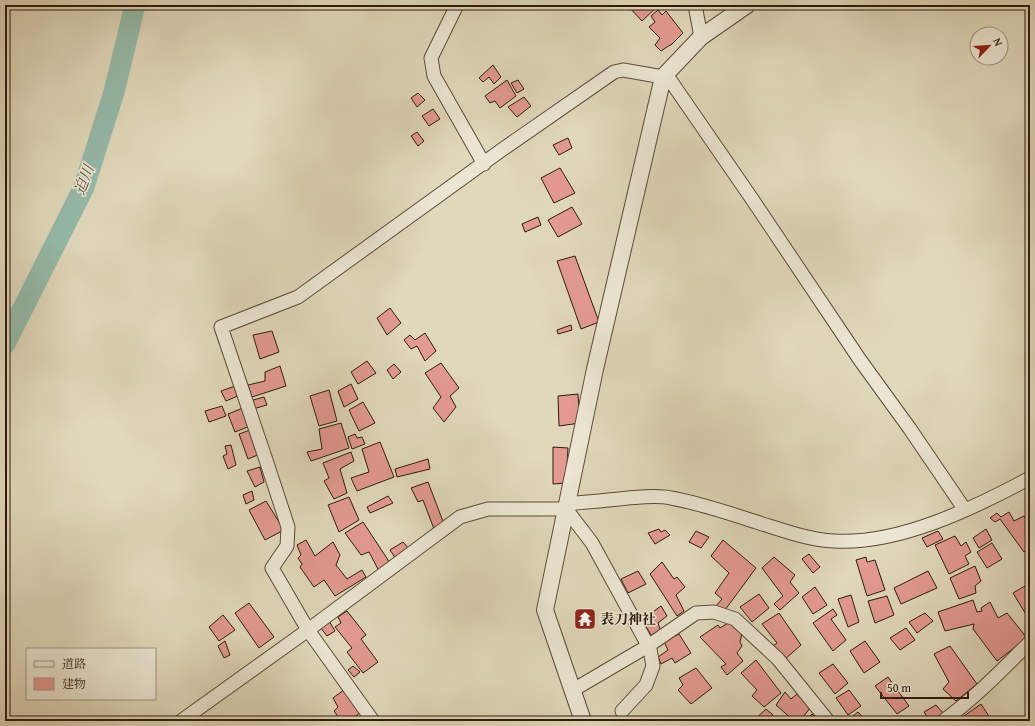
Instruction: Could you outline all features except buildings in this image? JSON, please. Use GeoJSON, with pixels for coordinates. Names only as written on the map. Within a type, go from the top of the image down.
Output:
{"type":"FeatureCollection","features":[{"type":"Feature","properties":{"kind":"street"},"geometry":{"type":"LineString","coordinates":[[457,5],[431,58],[434,76],[484,164]]}},
{"type":"Feature","properties":{"kind":"street"},"geometry":{"type":"LineString","coordinates":[[695,5],[701,37]]}},
{"type":"Feature","properties":{"kind":"street"},"geometry":{"type":"LineString","coordinates":[[583,721],[545,610],[595,369],[663,77],[701,37],[747,5]]}},
{"type":"Feature","properties":{"kind":"street"},"geometry":{"type":"LineString","coordinates":[[373,721],[308,630],[272,568],[287,546],[288,527],[268,463],[221,327],[298,297],[510,144],[614,72],[623,70],[663,77],[670,80],[860,360],[910,429],[965,510]]}},
{"type":"Feature","properties":{"kind":"street"},"geometry":{"type":"LineString","coordinates":[[181,721],[308,630],[460,517],[488,509],[566,509],[574,503],[648,497],[670,498],[724,512],[818,540],[853,542],[888,537],[942,520],[1012,488],[1030,478]]}},
{"type":"Feature","properties":{"kind":"street"},"geometry":{"type":"LineString","coordinates":[[566,509],[592,543],[650,649],[653,666],[646,685],[622,711]]}},
{"type":"Feature","properties":{"kind":"street"},"geometry":{"type":"LineString","coordinates":[[573,690],[648,646],[696,613],[714,612],[735,619],[778,659],[828,721]]}},
{"type":"Feature","properties":{"kind":"street"},"geometry":{"type":"LineString","coordinates":[[943,721],[969,701],[996,677],[1030,642]]}},
{"type":"Feature","properties":{"kind":"waterway","name":"迫川"},"geometry":{"type":"LineString","coordinates":[[5,344],[84,187],[114,92],[135,5]]}},
{"type":"Feature","properties":{"kind":"place","name":"表刀神社"},"geometry":{"type":"Point","coordinates":[585,619]}}]}
